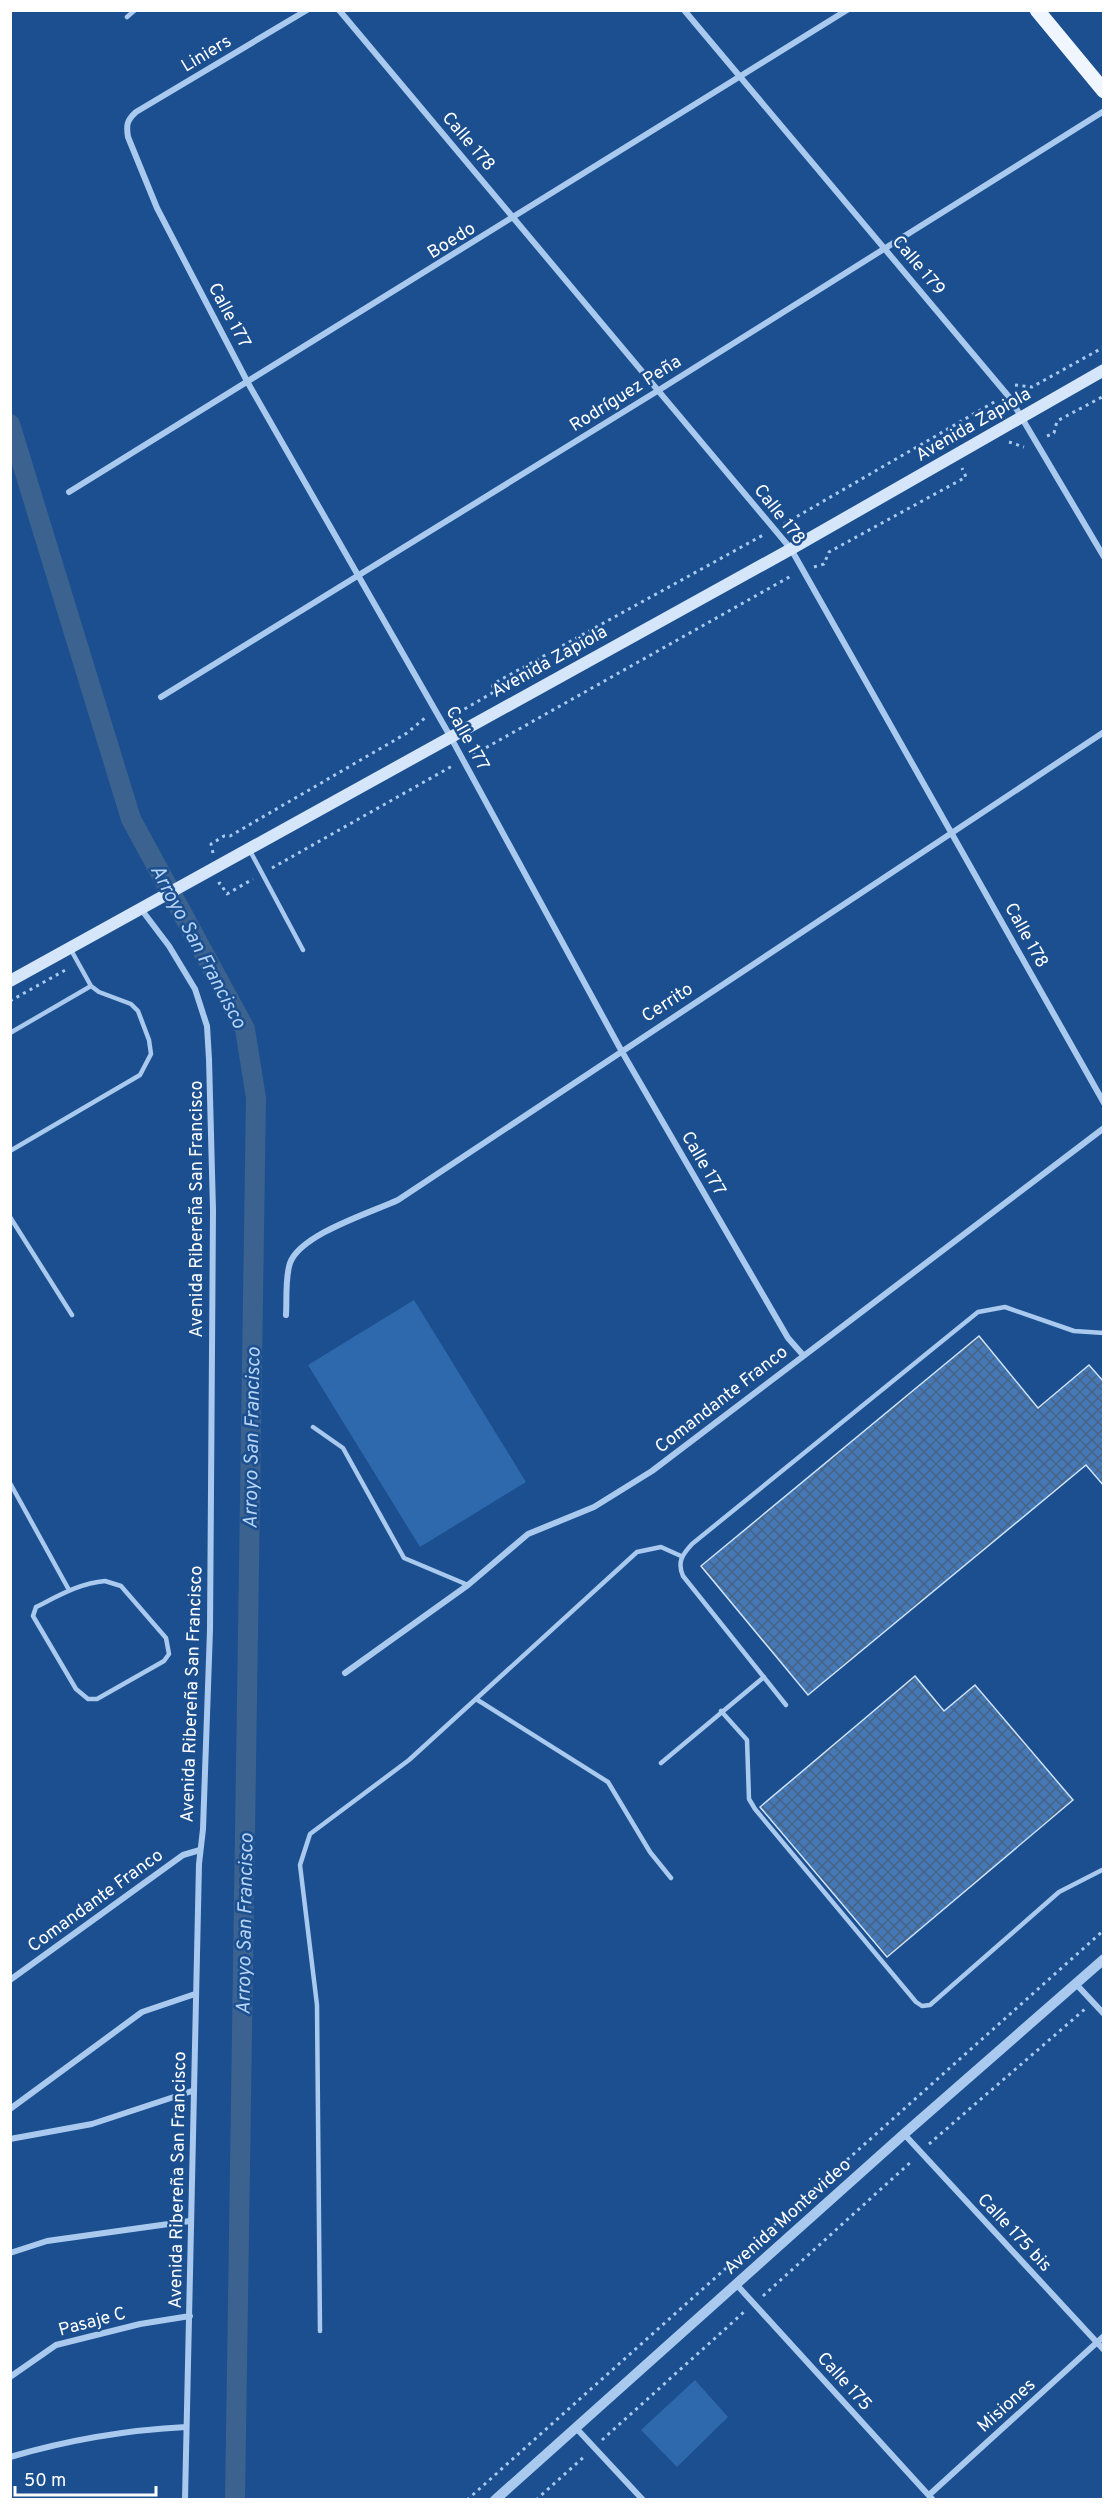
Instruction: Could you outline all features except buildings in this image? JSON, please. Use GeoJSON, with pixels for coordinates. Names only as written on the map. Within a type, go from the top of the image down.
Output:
{"type":"FeatureCollection","features":[{"type":"Feature","properties":{"kind":"main road"},"geometry":{"type":"LineString","coordinates":[[1037,10],[1102,86]]}},
{"type":"Feature","properties":{"kind":"main road","name":"Avenida Zapiola"},"geometry":{"type":"LineString","coordinates":[[10,981],[790,549],[1104,370]]}},
{"type":"Feature","properties":{"kind":"street","name":"Liniers"},"geometry":{"type":"LineString","coordinates":[[126,126],[128,119],[136,112],[307,10]]}},
{"type":"Feature","properties":{"kind":"street","name":"Calle 178"},"geometry":{"type":"LineString","coordinates":[[339,10],[790,549],[1104,1102]]}},
{"type":"Feature","properties":{"kind":"street","name":"Calle 179"},"geometry":{"type":"LineString","coordinates":[[684,10],[738,78],[886,248],[1006,393],[1023,416],[1104,557]]}},
{"type":"Feature","properties":{"kind":"street","name":"Boedo"},"geometry":{"type":"LineString","coordinates":[[69,492],[847,10]]}},
{"type":"Feature","properties":{"kind":"street","name":"Rodríguez Peña"},"geometry":{"type":"LineString","coordinates":[[160,697],[659,390],[1104,111]]}},
{"type":"Feature","properties":{"kind":"street","name":"Calle 177"},"geometry":{"type":"LineString","coordinates":[[126,126],[157,208],[248,383],[450,736],[621,1050],[788,1338],[803,1355]]}},
{"type":"Feature","properties":{"kind":"street","name":"Cerrito"},"geometry":{"type":"LineString","coordinates":[[286,1315],[291,1262],[301,1246],[398,1200],[621,1050],[1104,732]]}},
{"type":"Feature","properties":{"kind":"street","name":"Avenida Ribereña San Francisco"},"geometry":{"type":"LineString","coordinates":[[140,908],[169,946],[195,989],[207,1026],[209,1059],[213,1210],[210,1618],[192,2091],[190,2316],[185,2499]]}},
{"type":"Feature","properties":{"kind":"street","name":"Comandante Franco"},"geometry":{"type":"LineString","coordinates":[[345,1673],[468,1585],[528,1534],[594,1508],[652,1471],[1104,1128]]}},
{"type":"Feature","properties":{"kind":"street","name":"Comandante Franco"},"geometry":{"type":"LineString","coordinates":[[10,1980],[183,1855],[200,1850]]}},
{"type":"Feature","properties":{"kind":"street","name":"Avenida Montevideo"},"geometry":{"type":"LineString","coordinates":[[495,2499],[577,2429],[904,2134],[1104,1959]]}},
{"type":"Feature","properties":{"kind":"street"},"geometry":{"type":"LineString","coordinates":[[1076,1984],[1104,2014]]}},
{"type":"Feature","properties":{"kind":"street"},"geometry":{"type":"LineString","coordinates":[[10,2109],[142,2012],[195,1994]]}},
{"type":"Feature","properties":{"kind":"street"},"geometry":{"type":"LineString","coordinates":[[10,2139],[92,2124],[192,2091]]}},
{"type":"Feature","properties":{"kind":"street","name":"Calle 175 bis"},"geometry":{"type":"LineString","coordinates":[[904,2134],[1104,2350]]}},
{"type":"Feature","properties":{"kind":"street"},"geometry":{"type":"LineString","coordinates":[[10,2253],[47,2241],[190,2221]]}},
{"type":"Feature","properties":{"kind":"street","name":"Calle 175"},"geometry":{"type":"LineString","coordinates":[[736,2284],[931,2497]]}},
{"type":"Feature","properties":{"kind":"street","name":"Pasaje C"},"geometry":{"type":"LineString","coordinates":[[10,2377],[56,2345],[140,2324],[190,2316]]}},
{"type":"Feature","properties":{"kind":"street","name":"Misiones"},"geometry":{"type":"LineString","coordinates":[[931,2497],[1104,2336]]}},
{"type":"Feature","properties":{"kind":"street"},"geometry":{"type":"LineString","coordinates":[[10,2457],[56,2445],[136,2430],[186,2427]]}},
{"type":"Feature","properties":{"kind":"street"},"geometry":{"type":"LineString","coordinates":[[577,2429],[643,2499]]}},
{"type":"Feature","properties":{"kind":"lane"},"geometry":{"type":"LineString","coordinates":[[127,17],[135,10]]}},
{"type":"Feature","properties":{"kind":"lane"},"geometry":{"type":"LineString","coordinates":[[248,848],[303,950]]}},
{"type":"Feature","properties":{"kind":"lane"},"geometry":{"type":"LineString","coordinates":[[10,1151],[140,1075],[151,1054],[149,1040],[138,1011],[131,1004],[99,992],[91,986],[70,947]]}},
{"type":"Feature","properties":{"kind":"lane"},"geometry":{"type":"LineString","coordinates":[[10,1033],[91,986]]}},
{"type":"Feature","properties":{"kind":"lane"},"geometry":{"type":"LineString","coordinates":[[10,1217],[72,1315]]}},
{"type":"Feature","properties":{"kind":"lane"},"geometry":{"type":"LineString","coordinates":[[786,1704],[683,1576],[680,1568],[681,1556],[692,1544],[978,1312],[1005,1307],[1074,1331],[1104,1333]]}},
{"type":"Feature","properties":{"kind":"lane"},"geometry":{"type":"LineString","coordinates":[[313,1427],[343,1448],[404,1558],[468,1585]]}},
{"type":"Feature","properties":{"kind":"lane"},"geometry":{"type":"LineString","coordinates":[[10,1483],[69,1590]]}},
{"type":"Feature","properties":{"kind":"lane"},"geometry":{"type":"LineString","coordinates":[[320,2331],[317,2006],[300,1865],[310,1834],[409,1760],[637,1552],[661,1546],[681,1556]]}},
{"type":"Feature","properties":{"kind":"lane"},"geometry":{"type":"LineString","coordinates":[[105,1581],[121,1586],[166,1638],[169,1654],[164,1661],[98,1698],[82,1696],[33,1616],[36,1607],[69,1590],[90,1582],[105,1581]]}},
{"type":"Feature","properties":{"kind":"lane"},"geometry":{"type":"LineString","coordinates":[[661,1763],[764,1677]]}},
{"type":"Feature","properties":{"kind":"lane"},"geometry":{"type":"LineString","coordinates":[[476,1699],[608,1782],[650,1852],[671,1878]]}},
{"type":"Feature","properties":{"kind":"lane"},"geometry":{"type":"LineString","coordinates":[[721,1711],[747,1740],[749,1799],[755,1809],[916,2002],[922,2006],[930,2005],[1059,1893],[1104,1869]]}},
{"type":"Feature","properties":{"kind":"path"},"geometry":{"type":"LineString","coordinates":[[206,857],[213,854],[211,843],[224,836],[230,836],[407,733],[414,725],[436,711],[446,706],[448,713],[456,714],[492,693],[493,684],[775,529],[986,408],[1016,383],[1032,387],[1104,346]]}},
{"type":"Feature","properties":{"kind":"path"},"geometry":{"type":"LineString","coordinates":[[999,447],[1008,442],[1017,443],[1023,448],[1054,433],[1057,421],[1104,396]]}},
{"type":"Feature","properties":{"kind":"path"},"geometry":{"type":"LineString","coordinates":[[214,886],[220,883],[227,894],[781,580],[824,564],[830,552],[966,477],[962,467],[971,462]]}},
{"type":"Feature","properties":{"kind":"path"},"geometry":{"type":"LineString","coordinates":[[467,2499],[1104,1930]]}},
{"type":"Feature","properties":{"kind":"path"},"geometry":{"type":"LineString","coordinates":[[536,2499],[921,2152],[1093,2002]]}},
{"type":"Feature","properties":{"kind":"shaded area"},"geometry":{"type":"Polygon","coordinates":[[[414,1300],[526,1482],[420,1547],[308,1365],[414,1300]]]}},
{"type":"Feature","properties":{"kind":"shaded area"},"geometry":{"type":"Polygon","coordinates":[[[695,2380],[728,2417],[677,2467],[641,2430],[695,2380]]]}},
{"type":"Feature","properties":{"kind":"waterway","name":"Arroyo San Francisco"},"geometry":{"type":"LineString","coordinates":[[10,424],[131,819],[245,1029],[256,1098],[235,2500]]}}]}
